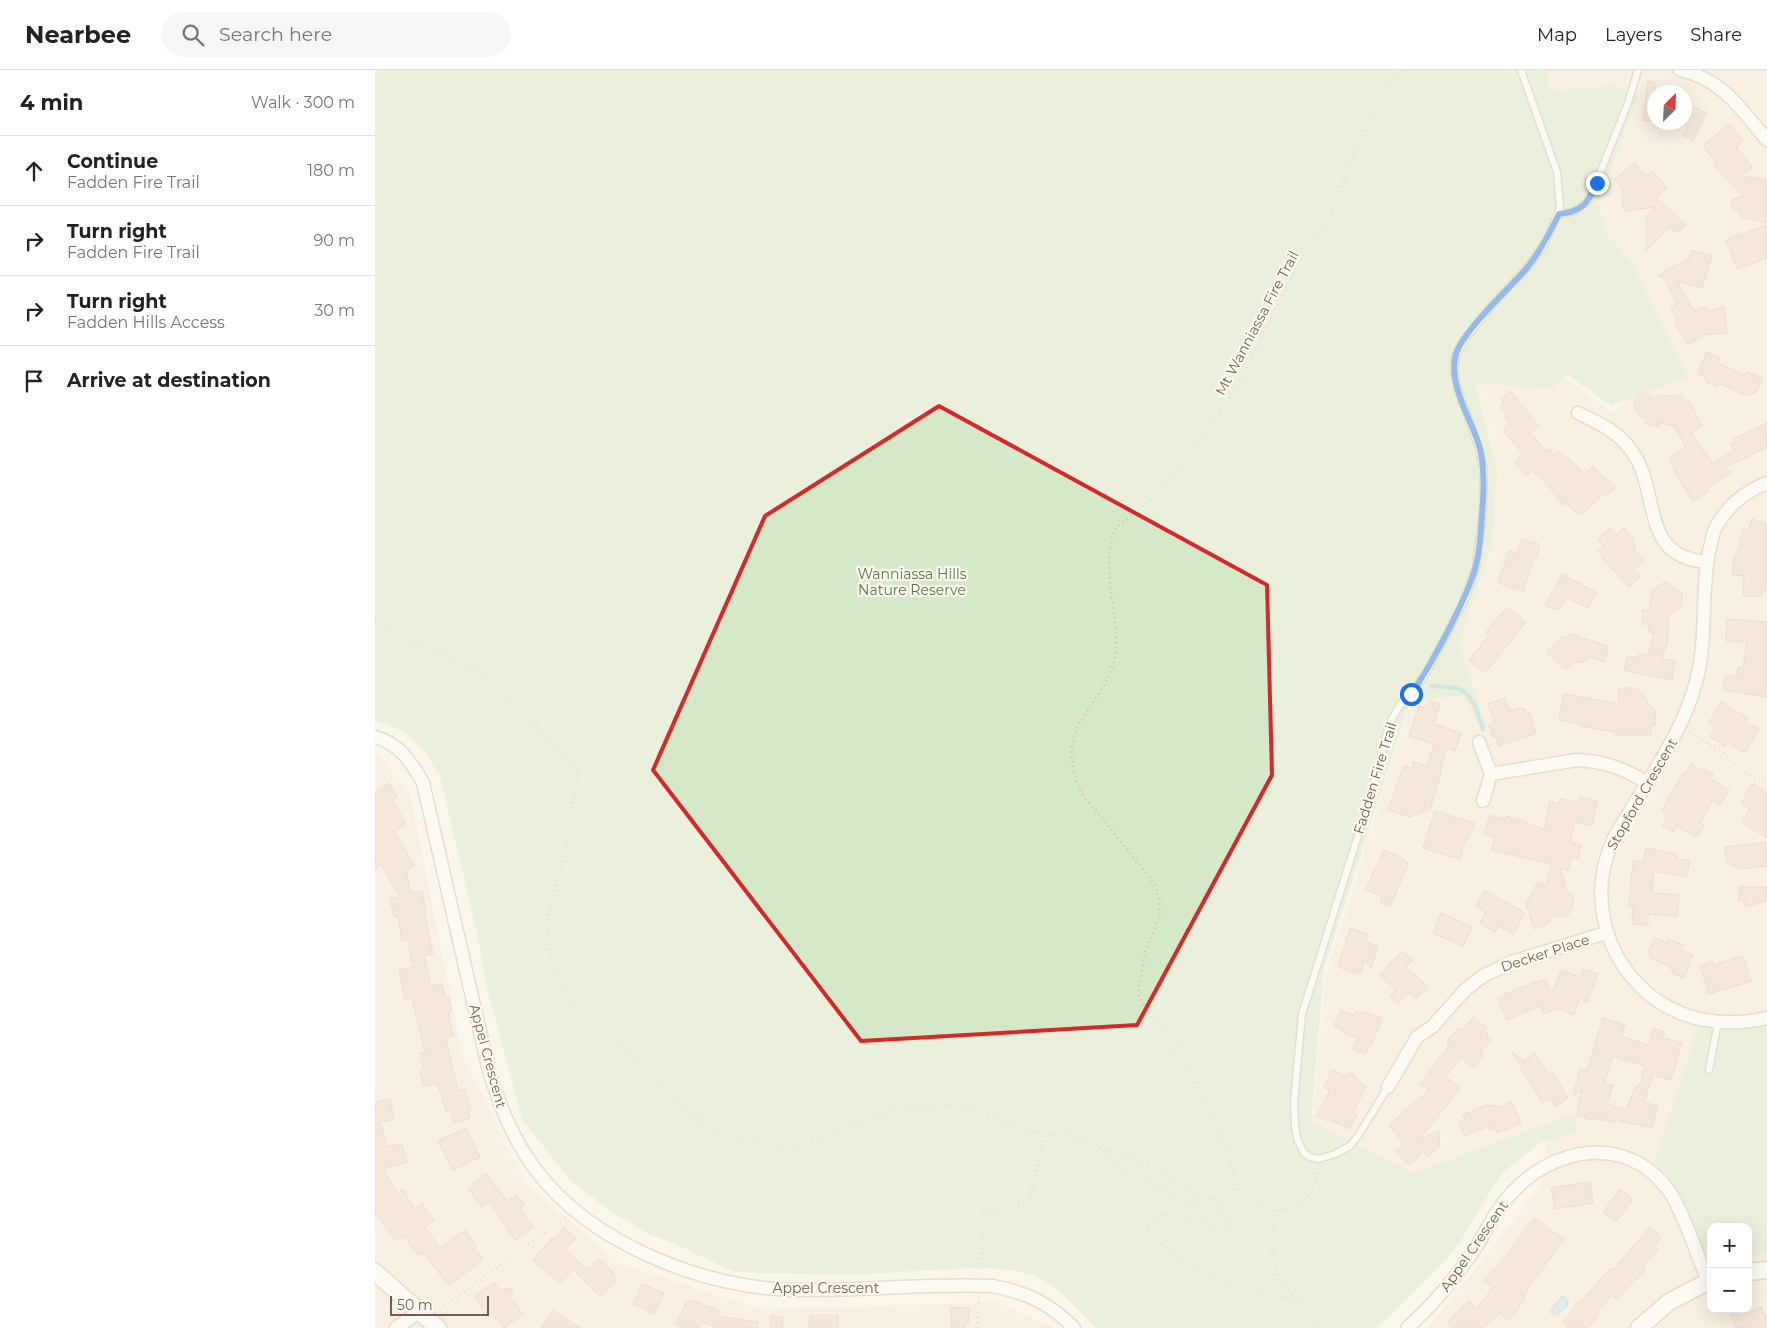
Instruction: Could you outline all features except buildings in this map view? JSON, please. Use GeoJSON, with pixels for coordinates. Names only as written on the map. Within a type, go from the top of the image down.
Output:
{"type":"FeatureCollection","features":[{"type":"Feature","properties":{"kind":"street"},"geometry":{"type":"LineString","coordinates":[[1680,70],[1711,81],[1731,96],[1767,140]]}},
{"type":"Feature","properties":{"kind":"street"},"geometry":{"type":"LineString","coordinates":[[1578,413],[1617,433],[1632,452],[1648,486],[1657,529],[1665,544],[1684,558],[1707,562]]}},
{"type":"Feature","properties":{"kind":"street","name":"Stopford Crescent"},"geometry":{"type":"LineString","coordinates":[[1767,483],[1743,494],[1730,506],[1714,530],[1707,562],[1701,653],[1697,680],[1690,706],[1678,730],[1614,838],[1605,862],[1601,886],[1601,910],[1606,933],[1618,958],[1634,981],[1654,998],[1676,1012],[1701,1020],[1727,1023],[1767,1018]]}},
{"type":"Feature","properties":{"kind":"street","name":"Appel Crescent"},"geometry":{"type":"LineString","coordinates":[[375,737],[381,738],[399,749],[413,764],[423,784],[489,1071],[501,1107],[516,1140],[536,1170],[559,1196],[576,1210],[624,1242],[664,1262],[706,1276],[750,1286],[795,1290],[980,1286],[1019,1291],[1053,1309],[1073,1328]]}},
{"type":"Feature","properties":{"kind":"street"},"geometry":{"type":"LineString","coordinates":[[1479,742],[1491,774],[1483,801]]}},
{"type":"Feature","properties":{"kind":"street"},"geometry":{"type":"LineString","coordinates":[[1491,774],[1577,760],[1590,760],[1613,765],[1647,783]]}},
{"type":"Feature","properties":{"kind":"street","name":"Decker Place"},"geometry":{"type":"LineString","coordinates":[[1388,1086],[1417,1037],[1432,1027],[1465,990],[1483,976],[1513,962],[1606,933]]}},
{"type":"Feature","properties":{"kind":"street","name":"Appel Crescent"},"geometry":{"type":"LineString","coordinates":[[1407,1328],[1448,1286],[1476,1248],[1509,1195],[1528,1177],[1549,1164],[1583,1153],[1606,1152],[1628,1158],[1647,1168],[1670,1193],[1681,1214],[1707,1276]]}},
{"type":"Feature","properties":{"kind":"street"},"geometry":{"type":"LineString","coordinates":[[1752,1272],[1767,1270]]}},
{"type":"Feature","properties":{"kind":"street"},"geometry":{"type":"LineString","coordinates":[[375,1272],[419,1312],[437,1320]]}},
{"type":"Feature","properties":{"kind":"street"},"geometry":{"type":"LineString","coordinates":[[1639,1328],[1669,1302],[1707,1282]]}},
{"type":"Feature","properties":{"kind":"street"},"geometry":{"type":"LineString","coordinates":[[396,1328],[419,1312]]}},
{"type":"Feature","properties":{"kind":"lane","name":"Fadden Fire Trail"},"geometry":{"type":"LineString","coordinates":[[1319,1159],[1304,1153],[1295,1128],[1294,1102],[1302,1014],[1372,791],[1389,724],[1400,705],[1424,677],[1464,601],[1476,567],[1479,550],[1484,471],[1479,448],[1457,387],[1455,356],[1464,340],[1525,270],[1544,245],[1560,209],[1557,172],[1521,70]]}},
{"type":"Feature","properties":{"kind":"lane"},"geometry":{"type":"LineString","coordinates":[[1559,214],[1571,213],[1582,207],[1590,198],[1628,103],[1639,70]]}},
{"type":"Feature","properties":{"kind":"lane"},"geometry":{"type":"LineString","coordinates":[[1709,1070],[1718,1022]]}},
{"type":"Feature","properties":{"kind":"lane"},"geometry":{"type":"LineString","coordinates":[[1319,1159],[1335,1154],[1350,1146],[1388,1086]]}},
{"type":"Feature","properties":{"kind":"path","name":"Mt Wanniassa Fire Trail"},"geometry":{"type":"LineString","coordinates":[[1237,1187],[1227,1148],[1184,1060],[1162,1027],[1149,1015],[1138,994],[1145,952],[1160,915],[1159,899],[1155,885],[1080,791],[1071,760],[1073,738],[1080,720],[1105,685],[1116,651],[1109,566],[1112,532],[1159,493],[1202,439],[1241,380],[1296,268],[1334,209],[1357,149],[1386,88],[1403,70]]}},
{"type":"Feature","properties":{"kind":"path"},"geometry":{"type":"LineString","coordinates":[[375,620],[411,643],[443,653],[491,679],[578,768],[576,790],[568,816],[568,838],[548,919],[547,941],[555,971],[571,1000],[625,1050],[641,1071],[697,1120],[735,1138],[780,1146],[809,1143],[899,1107],[969,1105],[1015,1126],[1044,1134],[1069,1134],[1100,1147],[1127,1155],[1153,1168],[1196,1195],[1228,1203],[1237,1187],[1255,1201],[1276,1210],[1288,1209],[1303,1203],[1311,1193],[1317,1178],[1319,1159]]}},
{"type":"Feature","properties":{"kind":"path"},"geometry":{"type":"LineString","coordinates":[[1684,738],[1690,725]]}},
{"type":"Feature","properties":{"kind":"path"},"geometry":{"type":"LineString","coordinates":[[1688,731],[1722,752],[1746,773],[1767,782]]}},
{"type":"Feature","properties":{"kind":"path"},"geometry":{"type":"LineString","coordinates":[[977,1328],[984,1214],[1029,1204],[1044,1134]]}},
{"type":"Feature","properties":{"kind":"path"},"geometry":{"type":"LineString","coordinates":[[1100,1147],[1120,1167],[1189,1203],[1220,1215],[1233,1223],[1234,1226],[1219,1228],[1189,1218],[1166,1215],[1154,1216],[1147,1222],[1150,1234],[1181,1260],[1239,1289],[1258,1288],[1272,1297],[1295,1298]]}},
{"type":"Feature","properties":{"kind":"path"},"geometry":{"type":"LineString","coordinates":[[437,1320],[576,1210]]}},
{"type":"Feature","properties":{"kind":"path"},"geometry":{"type":"LineString","coordinates":[[1276,1210],[1271,1244],[1278,1278],[1311,1314],[1318,1325],[1317,1328]]}},
{"type":"Feature","properties":{"kind":"highlighted area"},"geometry":{"type":"Polygon","coordinates":[[[939,406],[1267,585],[1272,775],[1137,1025],[861,1041],[653,770],[765,516],[939,406]]]}},
{"type":"Feature","properties":{"kind":"shaded area"},"geometry":{"type":"Polygon","coordinates":[[[1497,70],[1767,70],[1767,1328],[1428,1328],[1541,1186],[1547,1139],[1414,1175],[1333,1165],[1312,1124],[1325,978],[1391,764],[1414,697],[1455,655],[1481,580],[1496,495],[1495,453],[1474,368],[1503,333],[1613,413],[1670,355],[1497,70]]]}},
{"type":"Feature","properties":{"kind":"shaded area"},"geometry":{"type":"Polygon","coordinates":[[[378,754],[410,793],[461,1052],[525,1184],[621,1264],[763,1310],[997,1302],[1053,1328],[375,1328],[375,755],[378,754]]]}},
{"type":"Feature","properties":{"kind":"green space","name":"Wanniassa Hills Nature Reserve"},"geometry":{"type":"Polygon","coordinates":[[[375,70],[1547,70],[1550,91],[1615,85],[1639,95],[1598,201],[1606,233],[1632,263],[1688,377],[1612,406],[1567,374],[1552,389],[1476,383],[1497,468],[1492,544],[1459,645],[1487,728],[1480,729],[1464,695],[1410,702],[1324,969],[1311,1123],[1413,1173],[1574,1114],[1576,1133],[1540,1143],[1503,1172],[1459,1244],[1440,1266],[1377,1328],[1096,1328],[1053,1287],[1037,1277],[998,1269],[975,1268],[849,1275],[734,1272],[673,1243],[650,1235],[614,1214],[569,1179],[522,1119],[487,988],[477,933],[440,776],[424,751],[408,735],[375,720],[375,70]]]}},
{"type":"Feature","properties":{"kind":"green space"},"geometry":{"type":"Polygon","coordinates":[[[1767,1023],[1767,1254],[1752,1255],[1752,1223],[1707,1223],[1706,1259],[1679,1196],[1671,1184],[1653,1167],[1698,1026],[1715,1028],[1750,1027],[1767,1023]]]}},
{"type":"Feature","properties":{"kind":"water"},"geometry":{"type":"Polygon","coordinates":[[[1562,1296],[1568,1300],[1567,1306],[1555,1316],[1550,1312],[1562,1296]]]}},
{"type":"Feature","properties":{"kind":"waterway"},"geometry":{"type":"LineString","coordinates":[[1431,686],[1455,688],[1467,694],[1474,704],[1483,730]]}},
{"type":"Feature","properties":{"kind":"route"},"geometry":{"type":"LineString","coordinates":[[1411,694],[1424,677],[1464,601],[1471,584],[1479,550],[1484,471],[1479,448],[1457,387],[1455,356],[1464,340],[1492,305],[1525,270],[1544,245],[1559,214],[1571,213],[1582,207],[1590,198],[1597,183]]}}]}
